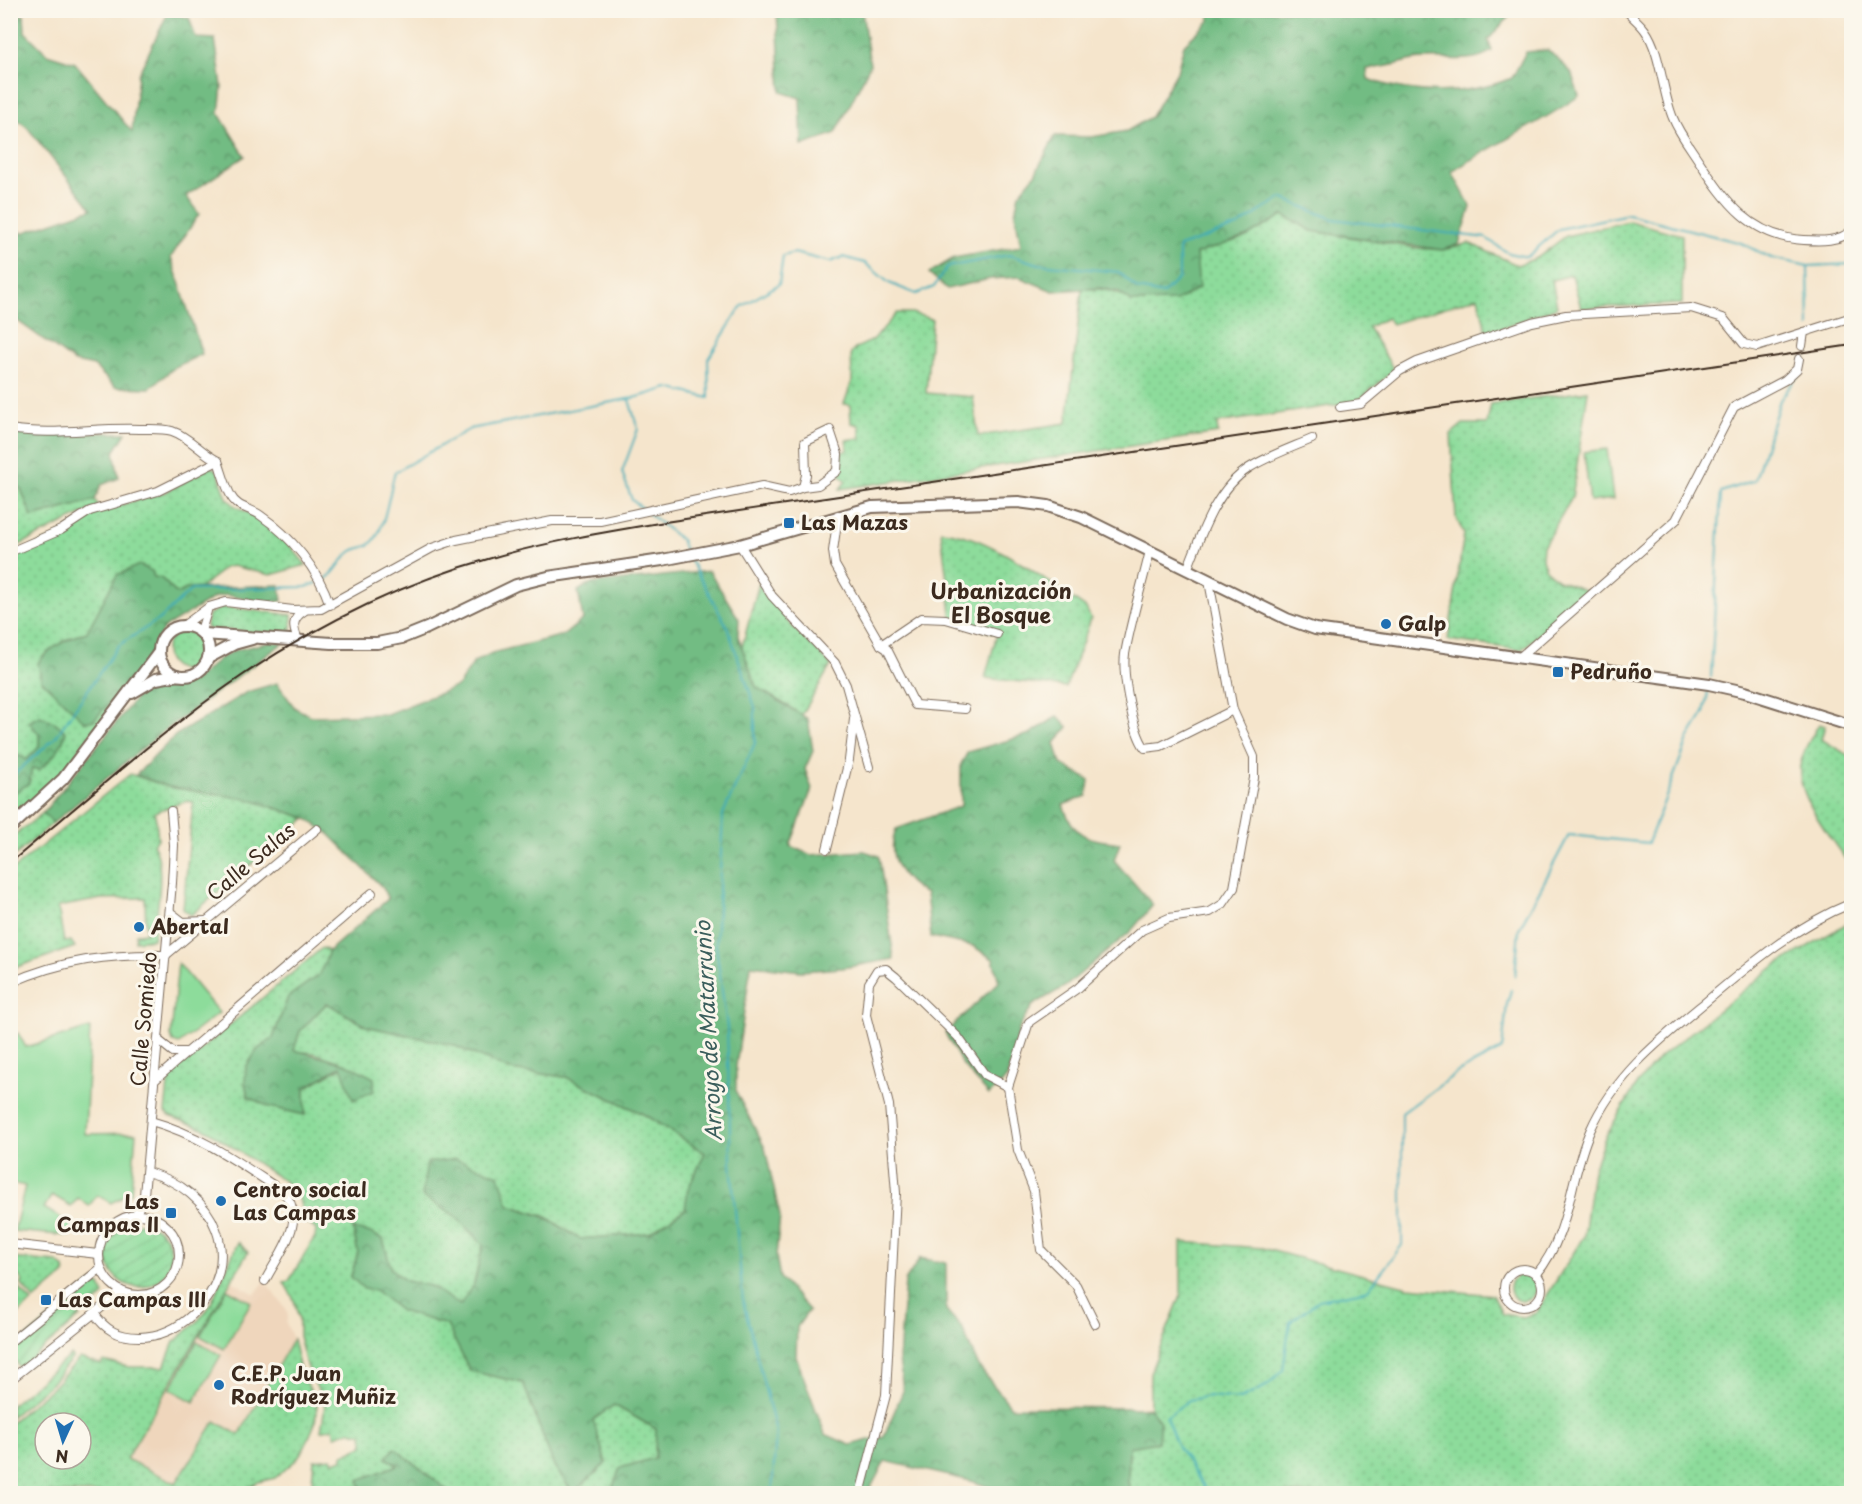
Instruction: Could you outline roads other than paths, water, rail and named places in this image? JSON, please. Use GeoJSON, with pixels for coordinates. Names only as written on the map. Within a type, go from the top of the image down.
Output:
{"type":"FeatureCollection","features":[{"type":"Feature","properties":{"kind":"street"},"geometry":{"type":"LineString","coordinates":[[1626,10],[1645,29],[1652,43],[1673,119],[1728,203],[1748,220],[1770,233],[1797,239],[1820,241],[1845,237],[1851,230]]}},
{"type":"Feature","properties":{"kind":"street"},"geometry":{"type":"LineString","coordinates":[[1340,407],[1361,404],[1400,371],[1417,362],[1532,322],[1566,315],[1691,308],[1723,318],[1744,344],[1757,347],[1851,317]]}},
{"type":"Feature","properties":{"kind":"street"},"geometry":{"type":"LineString","coordinates":[[1802,346],[1804,332]]}},
{"type":"Feature","properties":{"kind":"street"},"geometry":{"type":"LineString","coordinates":[[1519,658],[1676,520],[1734,407],[1785,380],[1797,369],[1799,359]]}},
{"type":"Feature","properties":{"kind":"street"},"geometry":{"type":"LineString","coordinates":[[10,429],[26,432],[111,428],[170,430],[182,435],[206,455],[218,461],[231,496],[242,508],[260,515],[307,558],[324,588],[330,605]]}},
{"type":"Feature","properties":{"kind":"street"},"geometry":{"type":"LineString","coordinates":[[178,675],[162,663],[160,645],[168,632],[183,626],[209,607],[226,602],[304,611],[330,605],[432,548],[456,540],[552,521],[600,521],[643,514],[762,486],[789,492],[818,485],[837,471],[838,454],[830,430],[805,442],[806,475],[803,487]]}},
{"type":"Feature","properties":{"kind":"street"},"geometry":{"type":"LineString","coordinates":[[1187,570],[1202,529],[1238,476],[1249,468],[1312,439]]}},
{"type":"Feature","properties":{"kind":"street"},"geometry":{"type":"LineString","coordinates":[[10,552],[61,530],[90,511],[158,491],[218,461]]}},
{"type":"Feature","properties":{"kind":"street"},"geometry":{"type":"LineString","coordinates":[[183,626],[203,632],[355,644],[402,638],[516,585],[548,577],[682,556],[740,544],[872,507],[901,504],[1018,502],[1048,506],[1081,517],[1287,619],[1315,629],[1745,692],[1851,726]]}},
{"type":"Feature","properties":{"kind":"street"},"geometry":{"type":"LineString","coordinates":[[838,515],[833,551],[834,565],[881,645],[887,650],[915,705],[965,709]]}},
{"type":"Feature","properties":{"kind":"street"},"geometry":{"type":"LineString","coordinates":[[740,544],[772,596],[835,663],[846,685],[869,767]]}},
{"type":"Feature","properties":{"kind":"street"},"geometry":{"type":"LineString","coordinates":[[1150,551],[1125,657],[1131,710],[1137,738],[1145,748],[1161,746],[1233,710]]}},
{"type":"Feature","properties":{"kind":"street"},"geometry":{"type":"LineString","coordinates":[[1095,1324],[1076,1285],[1041,1250],[1034,1191],[1018,1150],[1008,1087],[1029,1022],[1078,988],[1142,930],[1169,918],[1210,912],[1223,904],[1234,888],[1254,778],[1254,757],[1233,710],[1209,581]]}},
{"type":"Feature","properties":{"kind":"street"},"geometry":{"type":"LineString","coordinates":[[208,658],[208,641],[203,632],[209,607]]}},
{"type":"Feature","properties":{"kind":"street"},"geometry":{"type":"LineString","coordinates":[[298,640],[295,617],[304,611]]}},
{"type":"Feature","properties":{"kind":"street"},"geometry":{"type":"LineString","coordinates":[[881,645],[921,618],[946,619],[997,634]]}},
{"type":"Feature","properties":{"kind":"street"},"geometry":{"type":"LineString","coordinates":[[122,700],[156,679],[196,673],[208,658],[234,644],[261,637]]}},
{"type":"Feature","properties":{"kind":"street"},"geometry":{"type":"LineString","coordinates":[[10,828],[63,779],[159,652]]}},
{"type":"Feature","properties":{"kind":"street"},"geometry":{"type":"LineString","coordinates":[[827,849],[847,770],[855,714]]}},
{"type":"Feature","properties":{"kind":"street","name":"Calle Somiedo"},"geometry":{"type":"LineString","coordinates":[[136,1215],[144,1195],[147,1172],[170,912],[174,845],[171,811]]}},
{"type":"Feature","properties":{"kind":"street","name":"Calle Salas"},"geometry":{"type":"LineString","coordinates":[[166,955],[317,829]]}},
{"type":"Feature","properties":{"kind":"street"},"geometry":{"type":"LineString","coordinates":[[155,1080],[372,892]]}},
{"type":"Feature","properties":{"kind":"street"},"geometry":{"type":"LineString","coordinates":[[1536,1275],[1549,1258],[1564,1227],[1585,1143],[1601,1110],[1625,1075],[1650,1048],[1769,950],[1803,927],[1851,903]]}},
{"type":"Feature","properties":{"kind":"street","name":"Calle Salas"},"geometry":{"type":"LineString","coordinates":[[170,912],[183,922],[206,921]]}},
{"type":"Feature","properties":{"kind":"street"},"geometry":{"type":"LineString","coordinates":[[10,983],[52,967],[82,960],[112,956],[166,955]]}},
{"type":"Feature","properties":{"kind":"street"},"geometry":{"type":"LineString","coordinates":[[860,1494],[886,1395],[896,1193],[889,1105],[866,1015],[869,983],[877,970],[886,969],[896,977],[958,1037],[985,1075],[1008,1087]]}},
{"type":"Feature","properties":{"kind":"street"},"geometry":{"type":"LineString","coordinates":[[158,1040],[173,1052],[188,1052]]}},
{"type":"Feature","properties":{"kind":"street"},"geometry":{"type":"LineString","coordinates":[[151,1121],[198,1137],[282,1191],[291,1202],[294,1226],[265,1281]]}},
{"type":"Feature","properties":{"kind":"street"},"geometry":{"type":"LineString","coordinates":[[94,1313],[103,1326],[115,1333],[136,1337],[158,1334],[178,1326],[195,1312],[216,1281],[220,1266],[219,1239],[206,1209],[180,1185],[147,1172]]}},
{"type":"Feature","properties":{"kind":"street","name":"Calle Somiedo"},"geometry":{"type":"LineString","coordinates":[[144,1195],[147,1215]]}},
{"type":"Feature","properties":{"kind":"street"},"geometry":{"type":"LineString","coordinates":[[136,1215],[147,1215],[166,1226],[175,1237],[178,1249],[177,1268],[167,1283],[152,1293],[134,1295],[121,1292],[108,1281],[101,1268],[98,1254],[103,1235],[112,1224],[136,1215]]}},
{"type":"Feature","properties":{"kind":"street"},"geometry":{"type":"LineString","coordinates":[[10,1244],[98,1254]]}},
{"type":"Feature","properties":{"kind":"street"},"geometry":{"type":"LineString","coordinates":[[10,1342],[101,1268]]}},
{"type":"Feature","properties":{"kind":"street"},"geometry":{"type":"LineString","coordinates":[[1525,1269],[1536,1275],[1541,1291],[1535,1302],[1519,1306],[1509,1301],[1504,1286],[1507,1277],[1518,1270],[1525,1269]]}},
{"type":"Feature","properties":{"kind":"street"},"geometry":{"type":"LineString","coordinates":[[10,1380],[121,1292]]}},
{"type":"Feature","properties":{"kind":"waterway"},"geometry":{"type":"LineString","coordinates":[[322,581],[331,575],[352,551],[369,545],[374,540],[383,523],[395,472],[470,429],[638,397],[668,388],[709,398],[708,359],[741,307],[779,284],[783,256],[794,253],[830,262],[843,257],[865,263],[889,283],[916,294],[934,287],[947,267],[1009,255],[1039,264],[1119,272],[1137,289],[1163,294],[1179,278],[1179,247],[1238,226],[1281,198],[1333,219],[1486,238],[1508,253],[1527,257],[1559,229],[1628,214],[1741,243],[1771,258],[1808,266],[1852,264]]}},
{"type":"Feature","properties":{"kind":"waterway"},"geometry":{"type":"LineString","coordinates":[[1808,267],[1809,327]]}},
{"type":"Feature","properties":{"kind":"waterway"},"geometry":{"type":"LineString","coordinates":[[1711,677],[1721,492],[1755,480],[1780,400],[1802,370],[1804,357]]}},
{"type":"Feature","properties":{"kind":"waterway","name":"Arroyo de Matarrunio"},"geometry":{"type":"LineString","coordinates":[[629,400],[638,429],[622,472],[632,500],[643,509]]}},
{"type":"Feature","properties":{"kind":"waterway","name":"Arroyo de Matarrunio"},"geometry":{"type":"LineString","coordinates":[[647,512],[681,540],[686,553]]}},
{"type":"Feature","properties":{"kind":"waterway","name":"Arroyo de Matarrunio"},"geometry":{"type":"LineString","coordinates":[[689,558],[727,626],[755,707],[755,743],[723,814],[716,946],[727,1027],[731,1163],[743,1301],[776,1432],[772,1494]]}},
{"type":"Feature","properties":{"kind":"waterway"},"geometry":{"type":"LineString","coordinates":[[10,778],[55,738],[118,646],[161,618],[191,590],[306,587],[317,583]]}},
{"type":"Feature","properties":{"kind":"waterway"},"geometry":{"type":"LineString","coordinates":[[1515,976],[1519,929],[1569,835],[1648,843],[1689,737],[1704,713],[1708,692]]}},
{"type":"Feature","properties":{"kind":"waterway"},"geometry":{"type":"LineString","coordinates":[[1209,1494],[1178,1447],[1166,1417],[1189,1400],[1209,1396],[1241,1399],[1268,1385],[1283,1370],[1290,1322],[1319,1300],[1368,1290],[1402,1245],[1402,1113],[1458,1072],[1502,1049],[1507,1004],[1511,990]]}},
{"type":"Feature","properties":{"kind":"railway"},"geometry":{"type":"LineString","coordinates":[[10,863],[183,719],[271,657],[330,623],[392,593],[488,559],[554,542],[665,522],[1852,345]]}},
{"type":"Feature","properties":{"kind":"place","name":"Las Mazas"},"geometry":{"type":"Point","coordinates":[789,523]}},
{"type":"Feature","properties":{"kind":"place","name":"Galp"},"geometry":{"type":"Point","coordinates":[1386,624]}},
{"type":"Feature","properties":{"kind":"place","name":"Pedruño"},"geometry":{"type":"Point","coordinates":[1558,672]}},
{"type":"Feature","properties":{"kind":"place","name":"Abertal"},"geometry":{"type":"Point","coordinates":[139,927]}},
{"type":"Feature","properties":{"kind":"place","name":"Centro social Las Campas"},"geometry":{"type":"Point","coordinates":[221,1201]}},
{"type":"Feature","properties":{"kind":"place","name":"Las Campas II"},"geometry":{"type":"Point","coordinates":[171,1213]}},
{"type":"Feature","properties":{"kind":"place","name":"Las Campas III"},"geometry":{"type":"Point","coordinates":[46,1300]}},
{"type":"Feature","properties":{"kind":"place","name":"C.E.P. Juan Rodríguez Muñiz"},"geometry":{"type":"Point","coordinates":[219,1385]}},
{"type":"Feature","properties":{"kind":"district","name":"Urbanización El Bosque"},"geometry":{"type":"Point","coordinates":[1001,604]}}]}
